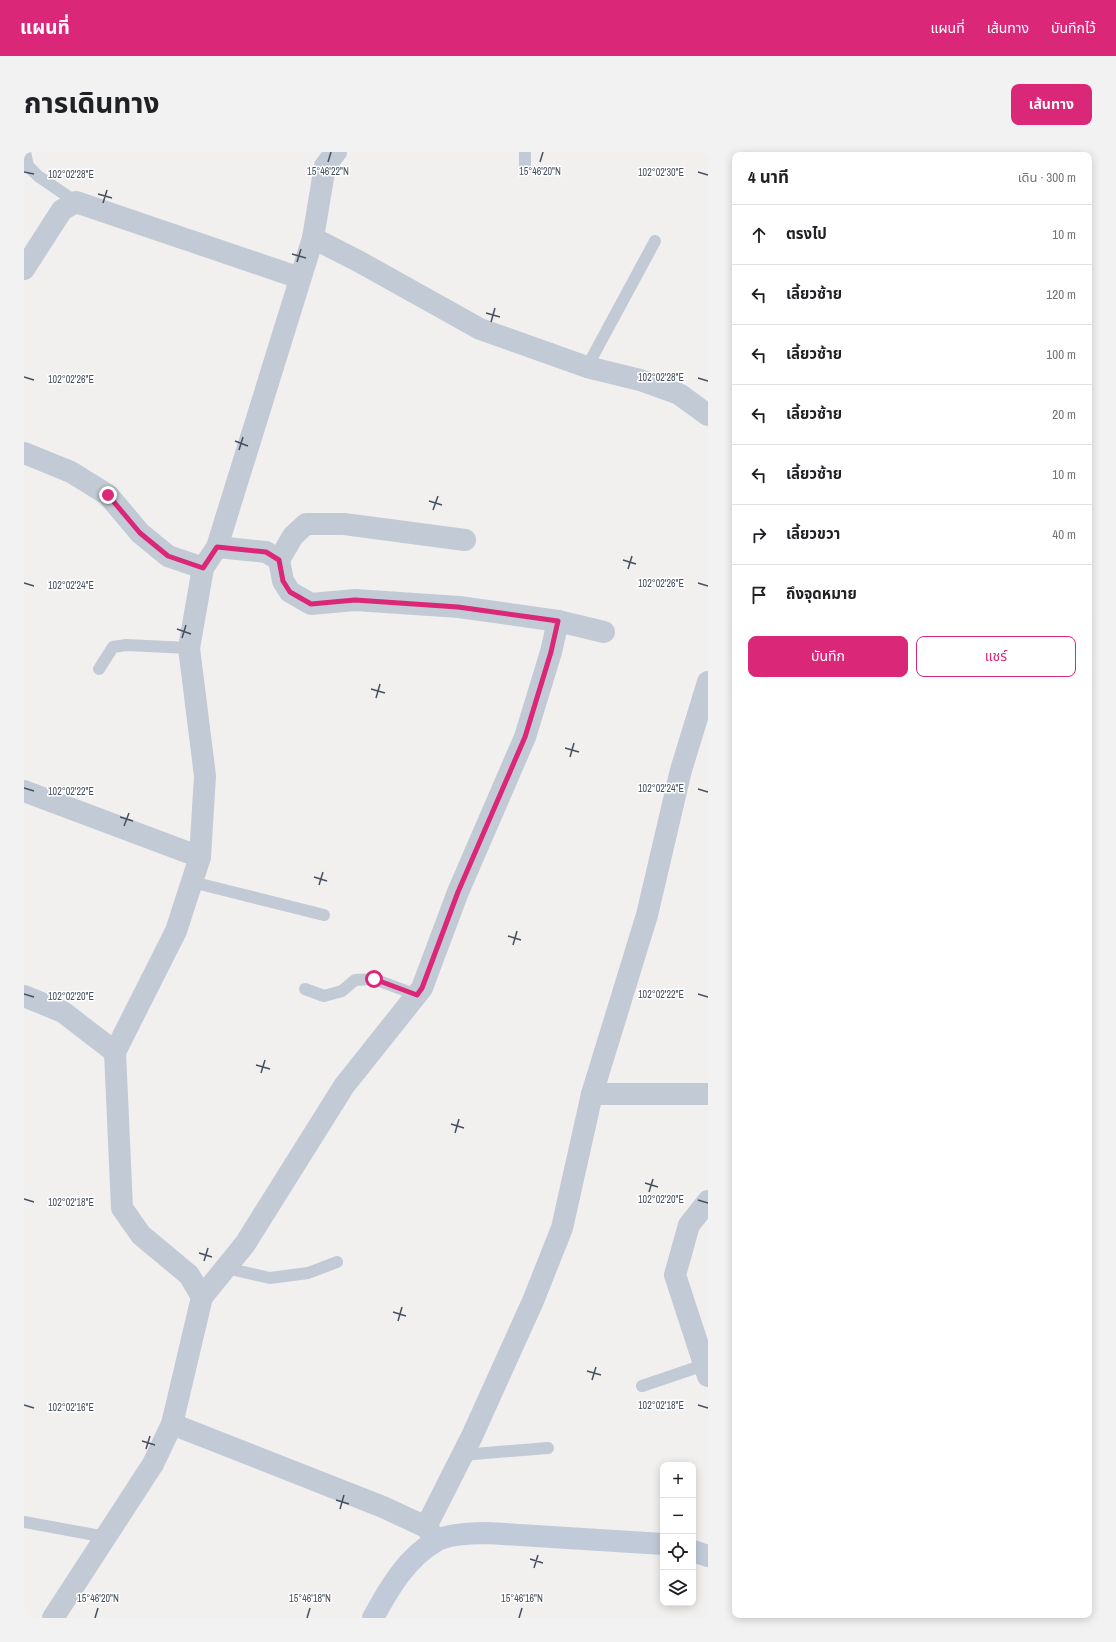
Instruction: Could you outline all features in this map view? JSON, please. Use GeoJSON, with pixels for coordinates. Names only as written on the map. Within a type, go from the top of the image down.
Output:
{"type":"FeatureCollection","features":[{"type":"Feature","properties":{"kind":"street"},"geometry":{"type":"LineString","coordinates":[[202,1296],[189,1275],[141,1235],[122,1208],[115,1052],[176,931],[200,857],[205,776],[189,648],[203,568],[217,547],[313,238],[325,166],[336,152]]}},
{"type":"Feature","properties":{"kind":"street"},"geometry":{"type":"LineString","coordinates":[[24,269],[62,210],[76,202],[300,278]]}},
{"type":"Feature","properties":{"kind":"street"},"geometry":{"type":"LineString","coordinates":[[313,238],[358,261],[480,329],[587,367],[640,380],[679,394],[708,415]]}},
{"type":"Feature","properties":{"kind":"street"},"geometry":{"type":"LineString","coordinates":[[24,453],[71,472],[108,495],[140,533],[168,556],[203,568]]}},
{"type":"Feature","properties":{"kind":"street"},"geometry":{"type":"LineString","coordinates":[[465,540],[344,524],[306,524],[293,536],[279,560],[283,581],[290,592],[311,604],[355,600],[458,607],[558,621],[604,632]]}},
{"type":"Feature","properties":{"kind":"street"},"geometry":{"type":"LineString","coordinates":[[217,547],[266,552],[279,560]]}},
{"type":"Feature","properties":{"kind":"street"},"geometry":{"type":"LineString","coordinates":[[53,1618],[154,1464],[172,1424],[202,1296],[244,1244],[344,1086],[422,988],[458,892],[525,737],[551,652],[558,621]]}},
{"type":"Feature","properties":{"kind":"street"},"geometry":{"type":"LineString","coordinates":[[373,1618],[388,1589],[399,1573],[432,1533],[462,1455],[533,1301],[562,1228],[592,1094],[647,915],[681,770],[708,682]]}},
{"type":"Feature","properties":{"kind":"street"},"geometry":{"type":"LineString","coordinates":[[24,791],[200,857]]}},
{"type":"Feature","properties":{"kind":"street"},"geometry":{"type":"LineString","coordinates":[[24,996],[63,1012],[115,1052]]}},
{"type":"Feature","properties":{"kind":"street"},"geometry":{"type":"LineString","coordinates":[[592,1094],[708,1094]]}},
{"type":"Feature","properties":{"kind":"street"},"geometry":{"type":"LineString","coordinates":[[706,1371],[675,1275],[689,1225],[708,1201]]}},
{"type":"Feature","properties":{"kind":"street"},"geometry":{"type":"LineString","coordinates":[[172,1424],[337,1488],[432,1533],[488,1533],[660,1544]]}},
{"type":"Feature","properties":{"kind":"street"},"geometry":{"type":"LineString","coordinates":[[696,1552],[708,1556]]}},
{"type":"Feature","properties":{"kind":"lane"},"geometry":{"type":"LineString","coordinates":[[26,152],[28,166],[38,176],[76,202]]}},
{"type":"Feature","properties":{"kind":"lane"},"geometry":{"type":"LineString","coordinates":[[525,152],[525,166]]}},
{"type":"Feature","properties":{"kind":"lane"},"geometry":{"type":"LineString","coordinates":[[587,367],[656,241]]}},
{"type":"Feature","properties":{"kind":"lane"},"geometry":{"type":"LineString","coordinates":[[99,669],[113,647],[126,645],[189,648]]}},
{"type":"Feature","properties":{"kind":"lane"},"geometry":{"type":"LineString","coordinates":[[192,882],[324,915]]}},
{"type":"Feature","properties":{"kind":"lane"},"geometry":{"type":"LineString","coordinates":[[306,989],[324,996],[342,990],[355,980],[374,979],[417,995]]}},
{"type":"Feature","properties":{"kind":"lane"},"geometry":{"type":"LineString","coordinates":[[226,1268],[270,1278],[308,1272],[337,1262]]}},
{"type":"Feature","properties":{"kind":"lane"},"geometry":{"type":"LineString","coordinates":[[642,1386],[706,1371]]}},
{"type":"Feature","properties":{"kind":"lane"},"geometry":{"type":"LineString","coordinates":[[462,1455],[548,1448]]}},
{"type":"Feature","properties":{"kind":"lane"},"geometry":{"type":"LineString","coordinates":[[24,1522],[106,1537]]}},
{"type":"Feature","properties":{"kind":"route"},"geometry":{"type":"LineString","coordinates":[[108,495],[140,533],[168,556],[203,568],[217,547],[266,552],[279,560],[283,581],[290,592],[311,604],[355,600],[458,607],[558,621],[551,652],[525,737],[458,892],[422,988],[417,995],[374,979]]}}]}
